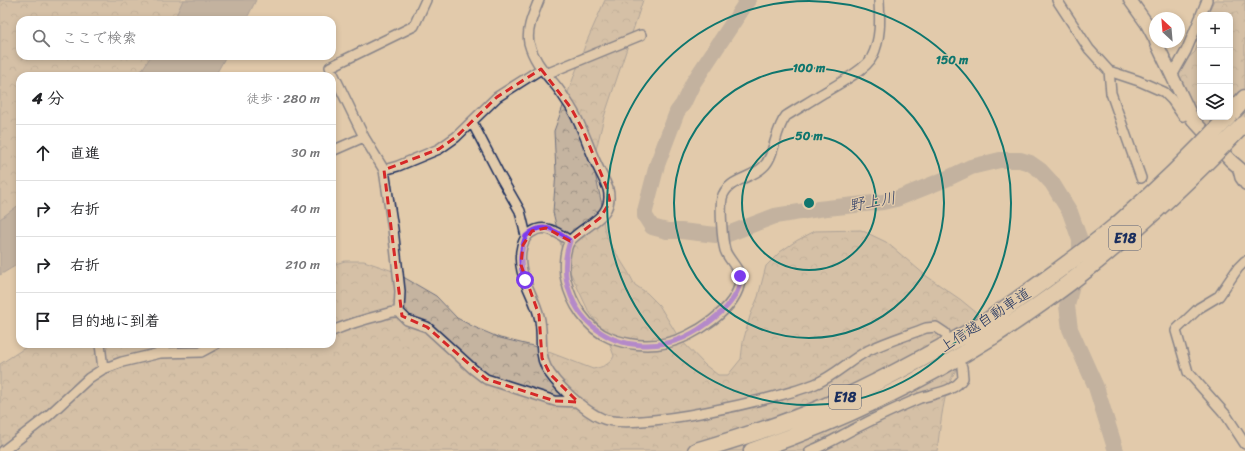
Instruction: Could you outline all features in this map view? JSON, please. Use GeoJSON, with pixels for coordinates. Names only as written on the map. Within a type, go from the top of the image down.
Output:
{"type":"FeatureCollection","features":[{"type":"Feature","properties":{"kind":"highway","name":"上信越自動車道"},"geometry":{"type":"LineString","coordinates":[[1233,112],[1245,98]]}},
{"type":"Feature","properties":{"kind":"highway","name":"上信越自動車道"},"geometry":{"type":"LineString","coordinates":[[696,451],[777,425],[831,404],[907,367],[985,322],[1061,269],[1117,224],[1159,187],[1225,120]]}},
{"type":"Feature","properties":{"kind":"highway","name":"上信越自動車道"},"geometry":{"type":"LineString","coordinates":[[752,451],[828,422],[874,402],[959,358],[994,336],[1080,275],[1129,235],[1169,199],[1244,124]]}},
{"type":"Feature","properties":{"kind":"main road"},"geometry":{"type":"LineString","coordinates":[[1130,0],[1149,28]]}},
{"type":"Feature","properties":{"kind":"main road"},"geometry":{"type":"LineString","coordinates":[[1159,48],[1189,113],[1202,131],[1241,170]]}},
{"type":"Feature","properties":{"kind":"street"},"geometry":{"type":"LineString","coordinates":[[332,72],[330,67],[414,26],[426,0]]}},
{"type":"Feature","properties":{"kind":"street"},"geometry":{"type":"LineString","coordinates":[[539,0],[528,31],[529,43],[538,64],[571,108],[583,130],[607,188],[610,202],[600,218],[591,223],[570,241],[565,258],[565,274],[569,292],[578,309],[594,328],[609,338],[640,344],[660,344],[676,340],[708,324],[725,310],[738,290],[741,279],[725,250],[721,207],[723,195],[727,188],[766,166],[777,131],[786,116],[859,71],[872,58],[879,39],[880,22],[878,0]]}},
{"type":"Feature","properties":{"kind":"street"},"geometry":{"type":"LineString","coordinates":[[1057,0],[1089,49],[1109,71],[1139,81],[1164,92],[1172,100],[1182,116],[1189,113]]}},
{"type":"Feature","properties":{"kind":"street"},"geometry":{"type":"LineString","coordinates":[[1203,12],[1208,0]]}},
{"type":"Feature","properties":{"kind":"street"},"geometry":{"type":"LineString","coordinates":[[1172,76],[1186,51],[1197,25]]}},
{"type":"Feature","properties":{"kind":"street"},"geometry":{"type":"LineString","coordinates":[[384,170],[398,166],[439,148],[456,137],[497,97],[543,71],[641,35]]}},
{"type":"Feature","properties":{"kind":"street"},"geometry":{"type":"LineString","coordinates":[[1109,71],[1111,93],[1141,178]]}},
{"type":"Feature","properties":{"kind":"street"},"geometry":{"type":"LineString","coordinates":[[336,79],[364,137],[384,170],[397,260],[400,291],[399,312]]}},
{"type":"Feature","properties":{"kind":"street"},"geometry":{"type":"LineString","coordinates":[[472,122],[520,211],[526,236],[520,255],[522,274],[539,315],[541,324],[542,358],[550,374],[584,408],[601,419],[619,422],[669,418],[725,408],[778,396],[816,384],[869,350],[926,328],[936,327],[945,333]]}},
{"type":"Feature","properties":{"kind":"street"},"geometry":{"type":"LineString","coordinates":[[336,149],[364,137]]}},
{"type":"Feature","properties":{"kind":"street"},"geometry":{"type":"LineString","coordinates":[[1241,170],[1240,178],[1245,185]]}},
{"type":"Feature","properties":{"kind":"street"},"geometry":{"type":"LineString","coordinates":[[526,236],[534,230],[543,227],[556,232],[570,241]]}},
{"type":"Feature","properties":{"kind":"street"},"geometry":{"type":"LineString","coordinates":[[1245,261],[1238,268],[1219,296],[1199,308],[1176,331],[1188,372],[1226,415],[1245,444]]}},
{"type":"Feature","properties":{"kind":"street"},"geometry":{"type":"LineString","coordinates":[[336,329],[383,315],[391,311],[399,312],[408,320],[427,327],[486,379],[555,401],[578,402]]}},
{"type":"Feature","properties":{"kind":"street"},"geometry":{"type":"LineString","coordinates":[[100,348],[103,369]]}},
{"type":"Feature","properties":{"kind":"street"},"geometry":{"type":"LineString","coordinates":[[3,451],[48,416],[89,378],[103,369],[122,362],[160,353],[201,352],[208,348]]}},
{"type":"Feature","properties":{"kind":"street"},"geometry":{"type":"LineString","coordinates":[[810,451],[828,444],[856,428],[920,398],[952,388],[960,383],[963,378],[962,367]]}},
{"type":"Feature","properties":{"kind":"highlighted area"},"geometry":{"type":"Polygon","coordinates":[[[541,69],[571,108],[583,130],[607,188],[610,202],[600,218],[570,241],[546,228],[532,231],[523,245],[521,265],[539,315],[542,358],[550,374],[578,402],[555,401],[486,379],[427,327],[402,316],[384,170],[439,149],[456,137],[497,97],[541,69]]]}},
{"type":"Feature","properties":{"kind":"green space"},"geometry":{"type":"Polygon","coordinates":[[[0,0],[244,0],[230,16],[16,16],[16,60],[192,60],[185,72],[16,72],[16,225],[0,238],[0,0]]]}},
{"type":"Feature","properties":{"kind":"green space"},"geometry":{"type":"Polygon","coordinates":[[[605,0],[643,0],[604,117],[595,154],[596,178],[602,205],[604,227],[609,242],[635,285],[647,293],[659,305],[679,338],[705,365],[718,375],[728,375],[741,359],[743,342],[750,316],[758,297],[766,266],[780,252],[796,241],[815,231],[861,230],[886,242],[925,275],[961,300],[978,314],[981,339],[959,366],[949,384],[943,409],[937,451],[0,451],[0,364],[25,348],[336,348],[336,264],[345,261],[364,261],[393,271],[436,296],[457,318],[500,338],[533,346],[593,369],[608,364],[614,356],[608,339],[588,310],[564,259],[553,212],[556,172],[554,131],[586,43],[605,0]]]}},
{"type":"Feature","properties":{"kind":"green space"},"geometry":{"type":"Polygon","coordinates":[[[1214,0],[1245,0],[1245,131],[1230,134],[1202,127],[1181,108],[1171,89],[1179,66],[1195,52],[1197,46],[1197,120],[1233,120],[1233,12],[1208,12],[1214,0]]]}},
{"type":"Feature","properties":{"kind":"shaded area"},"geometry":{"type":"Polygon","coordinates":[[[183,0],[256,0],[248,16],[176,16],[183,0]]]}},
{"type":"Feature","properties":{"kind":"shaded area"},"geometry":{"type":"Polygon","coordinates":[[[148,60],[224,60],[217,72],[141,72],[148,60]]]}},
{"type":"Feature","properties":{"kind":"shaded area"},"geometry":{"type":"Polygon","coordinates":[[[16,207],[16,265],[0,275],[0,219],[16,207]]]}},
{"type":"Feature","properties":{"kind":"waterway","name":"野上川"},"geometry":{"type":"LineString","coordinates":[[748,0],[693,83],[683,104],[677,112],[657,165],[645,211],[645,216],[652,227],[667,231],[716,235],[728,234],[775,216],[896,199],[946,179],[971,167],[1000,160],[1020,160],[1030,163],[1040,170],[1052,183],[1070,212],[1080,240],[1080,249],[1067,306],[1070,329],[1096,387],[1116,451]]}},
{"type":"Feature","properties":{"kind":"route"},"geometry":{"type":"LineString","coordinates":[[525,280],[522,274],[520,255],[526,236],[534,230],[543,227],[556,232],[570,241],[566,252],[564,269],[569,292],[581,314],[594,328],[609,338],[629,343],[660,344],[685,337],[708,324],[725,310],[738,290],[741,279],[740,276]]}}]}
